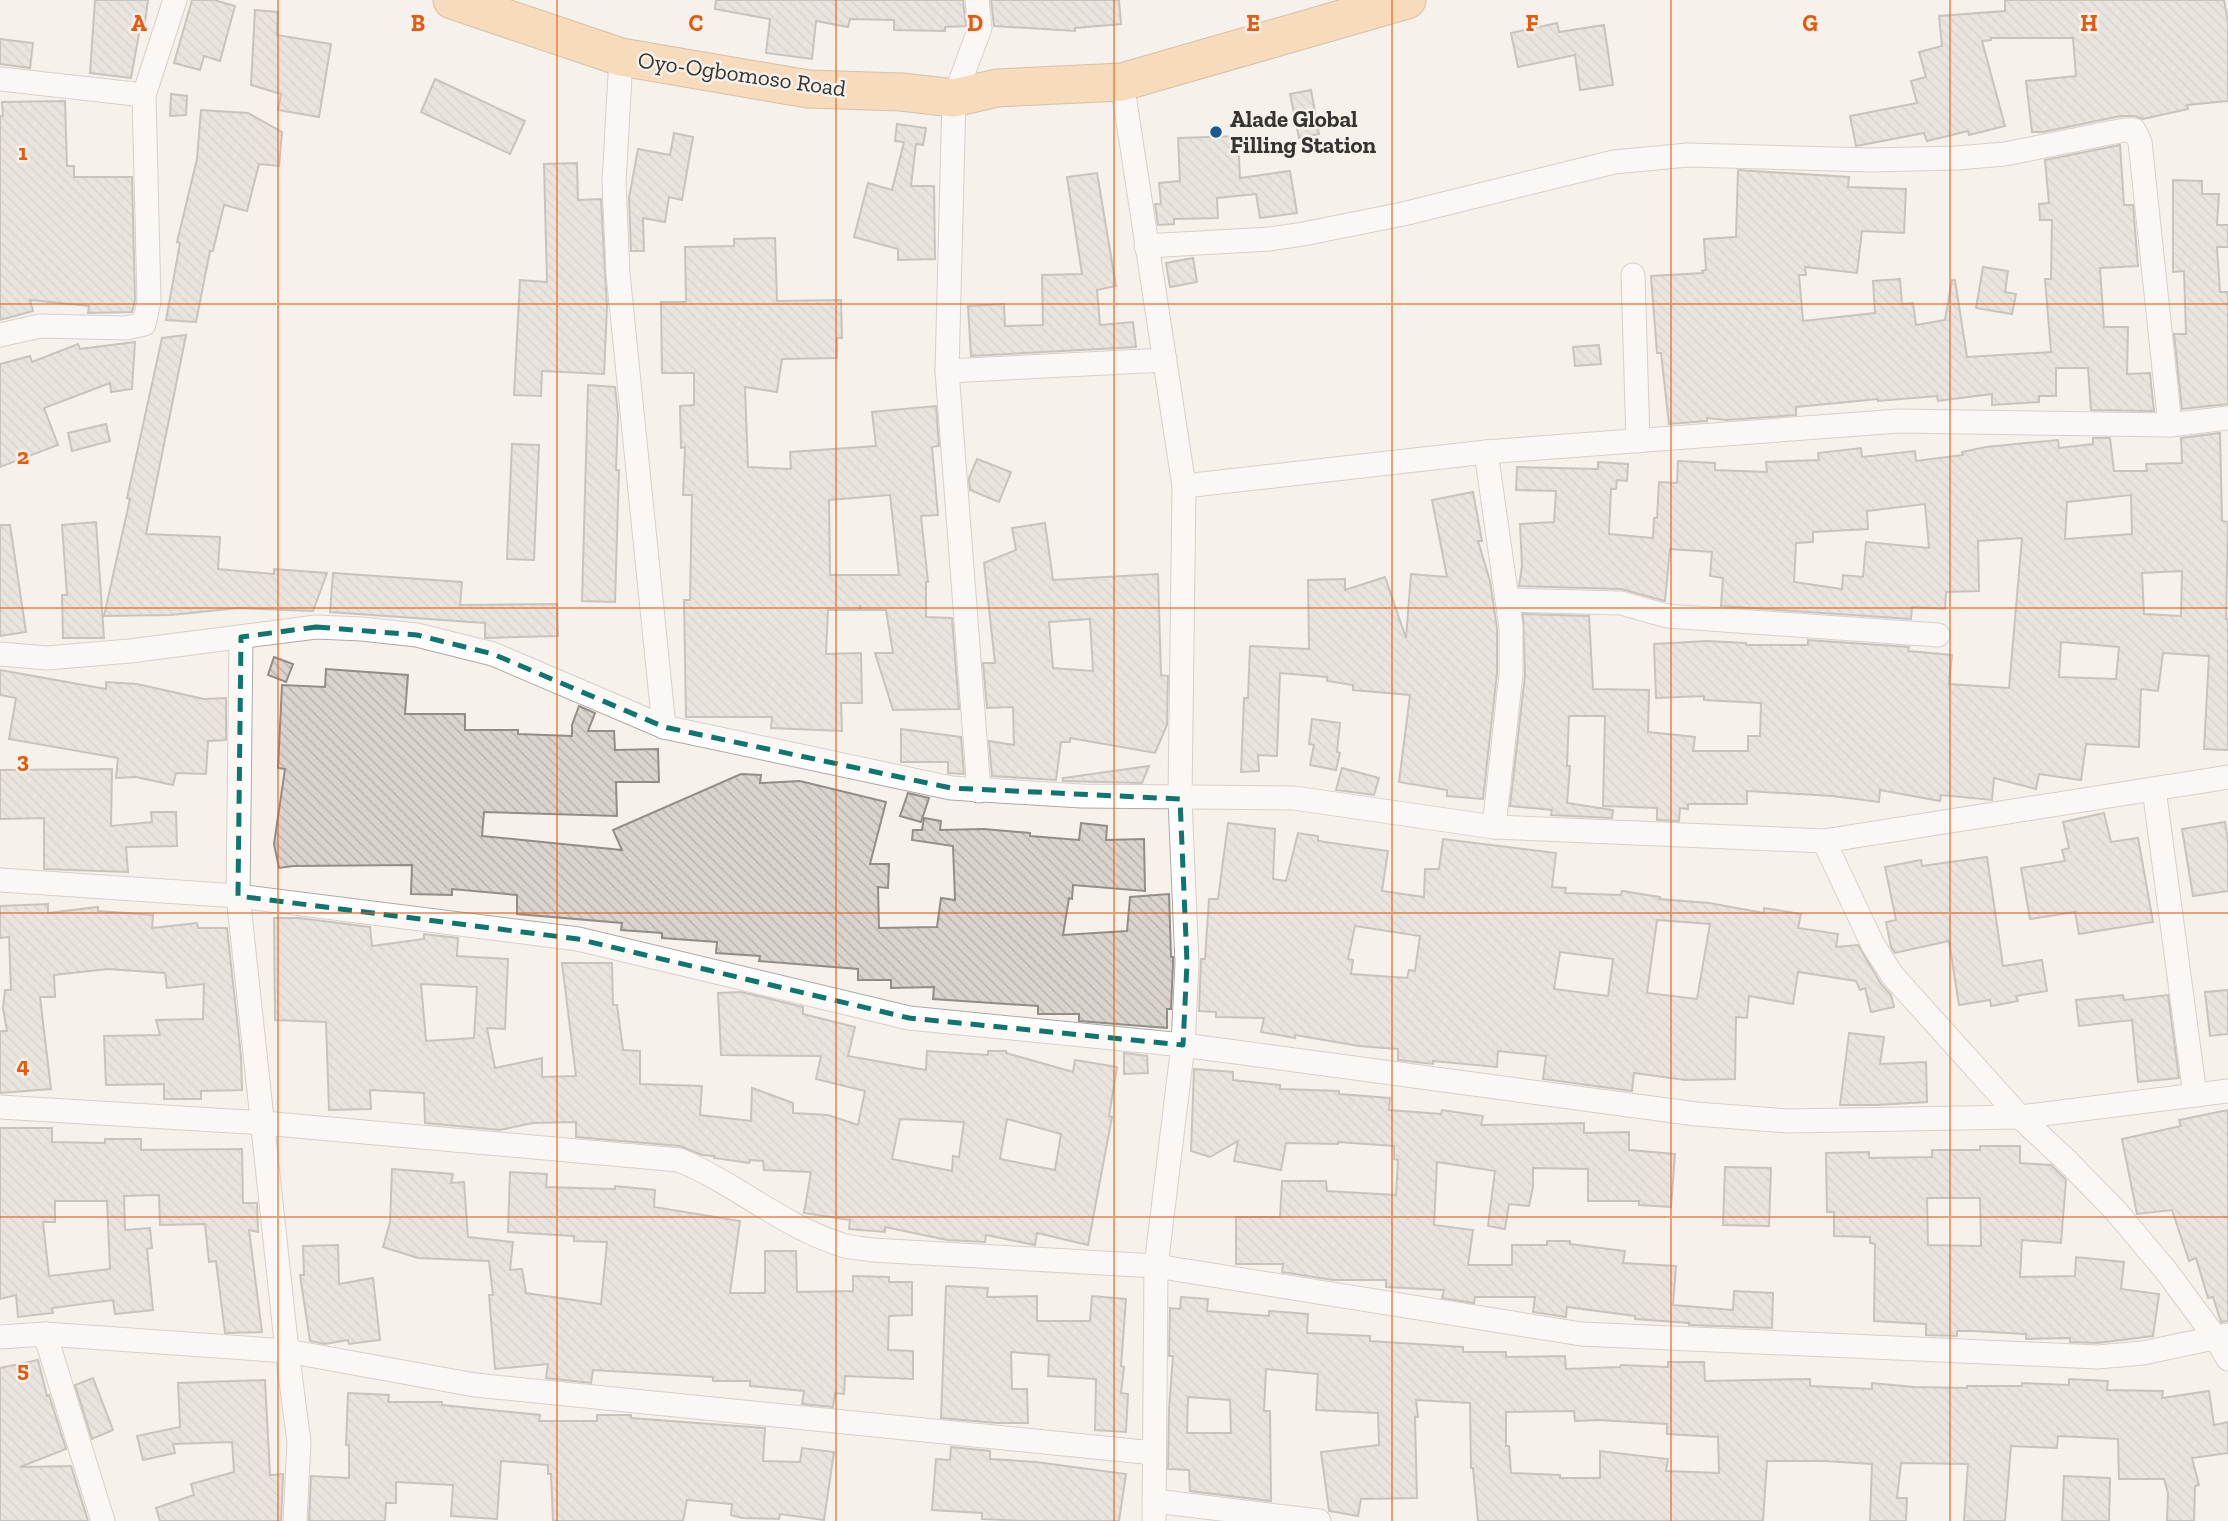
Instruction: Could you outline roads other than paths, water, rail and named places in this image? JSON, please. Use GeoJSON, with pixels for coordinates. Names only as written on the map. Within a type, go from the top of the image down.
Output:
{"type":"FeatureCollection","features":[{"type":"Feature","properties":{"kind":"highway","name":"Oyo-Ogbomoso Road"},"geometry":{"type":"LineString","coordinates":[[452,0],[518,11],[621,57],[808,89],[901,92],[954,98],[997,88],[1122,82],[1407,0]]}},
{"type":"Feature","properties":{"kind":"street"},"geometry":{"type":"LineString","coordinates":[[0,335],[40,326],[126,328],[144,324],[149,301],[144,95],[175,0]]}},
{"type":"Feature","properties":{"kind":"street"},"geometry":{"type":"LineString","coordinates":[[977,0],[979,28],[954,98],[947,371],[979,791]]}},
{"type":"Feature","properties":{"kind":"street"},"geometry":{"type":"LineString","coordinates":[[621,57],[614,183],[618,274],[664,727]]}},
{"type":"Feature","properties":{"kind":"street"},"geometry":{"type":"LineString","coordinates":[[0,79],[144,95]]}},
{"type":"Feature","properties":{"kind":"street"},"geometry":{"type":"LineString","coordinates":[[1122,82],[1184,486],[1180,799],[1187,963],[1183,1045],[1156,1266],[1154,1511],[1319,1521]]}},
{"type":"Feature","properties":{"kind":"street"},"geometry":{"type":"LineString","coordinates":[[1146,246],[1270,239],[1303,234],[1404,214],[1614,162],[1688,155],[1935,159],[2005,154],[2134,130],[2140,142],[2170,425]]}},
{"type":"Feature","properties":{"kind":"street"},"geometry":{"type":"LineString","coordinates":[[1633,275],[1638,441]]}},
{"type":"Feature","properties":{"kind":"street"},"geometry":{"type":"LineString","coordinates":[[947,371],[1165,360]]}},
{"type":"Feature","properties":{"kind":"street"},"geometry":{"type":"LineString","coordinates":[[1184,486],[1486,452],[1899,421],[2170,425],[2228,418]]}},
{"type":"Feature","properties":{"kind":"street"},"geometry":{"type":"LineString","coordinates":[[1486,452],[1511,627],[1511,674],[1494,827]]}},
{"type":"Feature","properties":{"kind":"street"},"geometry":{"type":"LineString","coordinates":[[1507,600],[1621,603],[1667,616],[1938,635]]}},
{"type":"Feature","properties":{"kind":"street"},"geometry":{"type":"LineString","coordinates":[[0,654],[47,658],[130,652],[316,627],[417,635],[493,654],[664,727],[951,788],[1180,799],[1294,798],[1494,827],[1824,841],[2228,776]]}},
{"type":"Feature","properties":{"kind":"street"},"geometry":{"type":"LineString","coordinates":[[241,637],[238,896],[299,1442],[295,1521]]}},
{"type":"Feature","properties":{"kind":"street"},"geometry":{"type":"LineString","coordinates":[[2154,789],[2195,1095]]}},
{"type":"Feature","properties":{"kind":"street"},"geometry":{"type":"LineString","coordinates":[[1824,841],[1873,945],[1893,976],[2020,1117],[2115,1210],[2221,1336],[2228,1359]]}},
{"type":"Feature","properties":{"kind":"street"},"geometry":{"type":"LineString","coordinates":[[0,880],[238,896],[578,939],[909,1018],[1183,1045],[1696,1114],[1788,1121],[2020,1117],[2228,1091]]}},
{"type":"Feature","properties":{"kind":"street"},"geometry":{"type":"LineString","coordinates":[[0,1107],[262,1123],[679,1160],[707,1172],[794,1226],[841,1245],[872,1250],[1156,1266],[1581,1334],[2097,1357],[2143,1353],[2221,1336]]}},
{"type":"Feature","properties":{"kind":"street"},"geometry":{"type":"LineString","coordinates":[[0,1337],[45,1334],[287,1351],[475,1385],[1154,1452]]}},
{"type":"Feature","properties":{"kind":"street"},"geometry":{"type":"LineString","coordinates":[[45,1334],[103,1521]]}},
{"type":"Feature","properties":{"kind":"place","name":"Alade Global Filling Station"},"geometry":{"type":"Point","coordinates":[1216,132]}}]}
